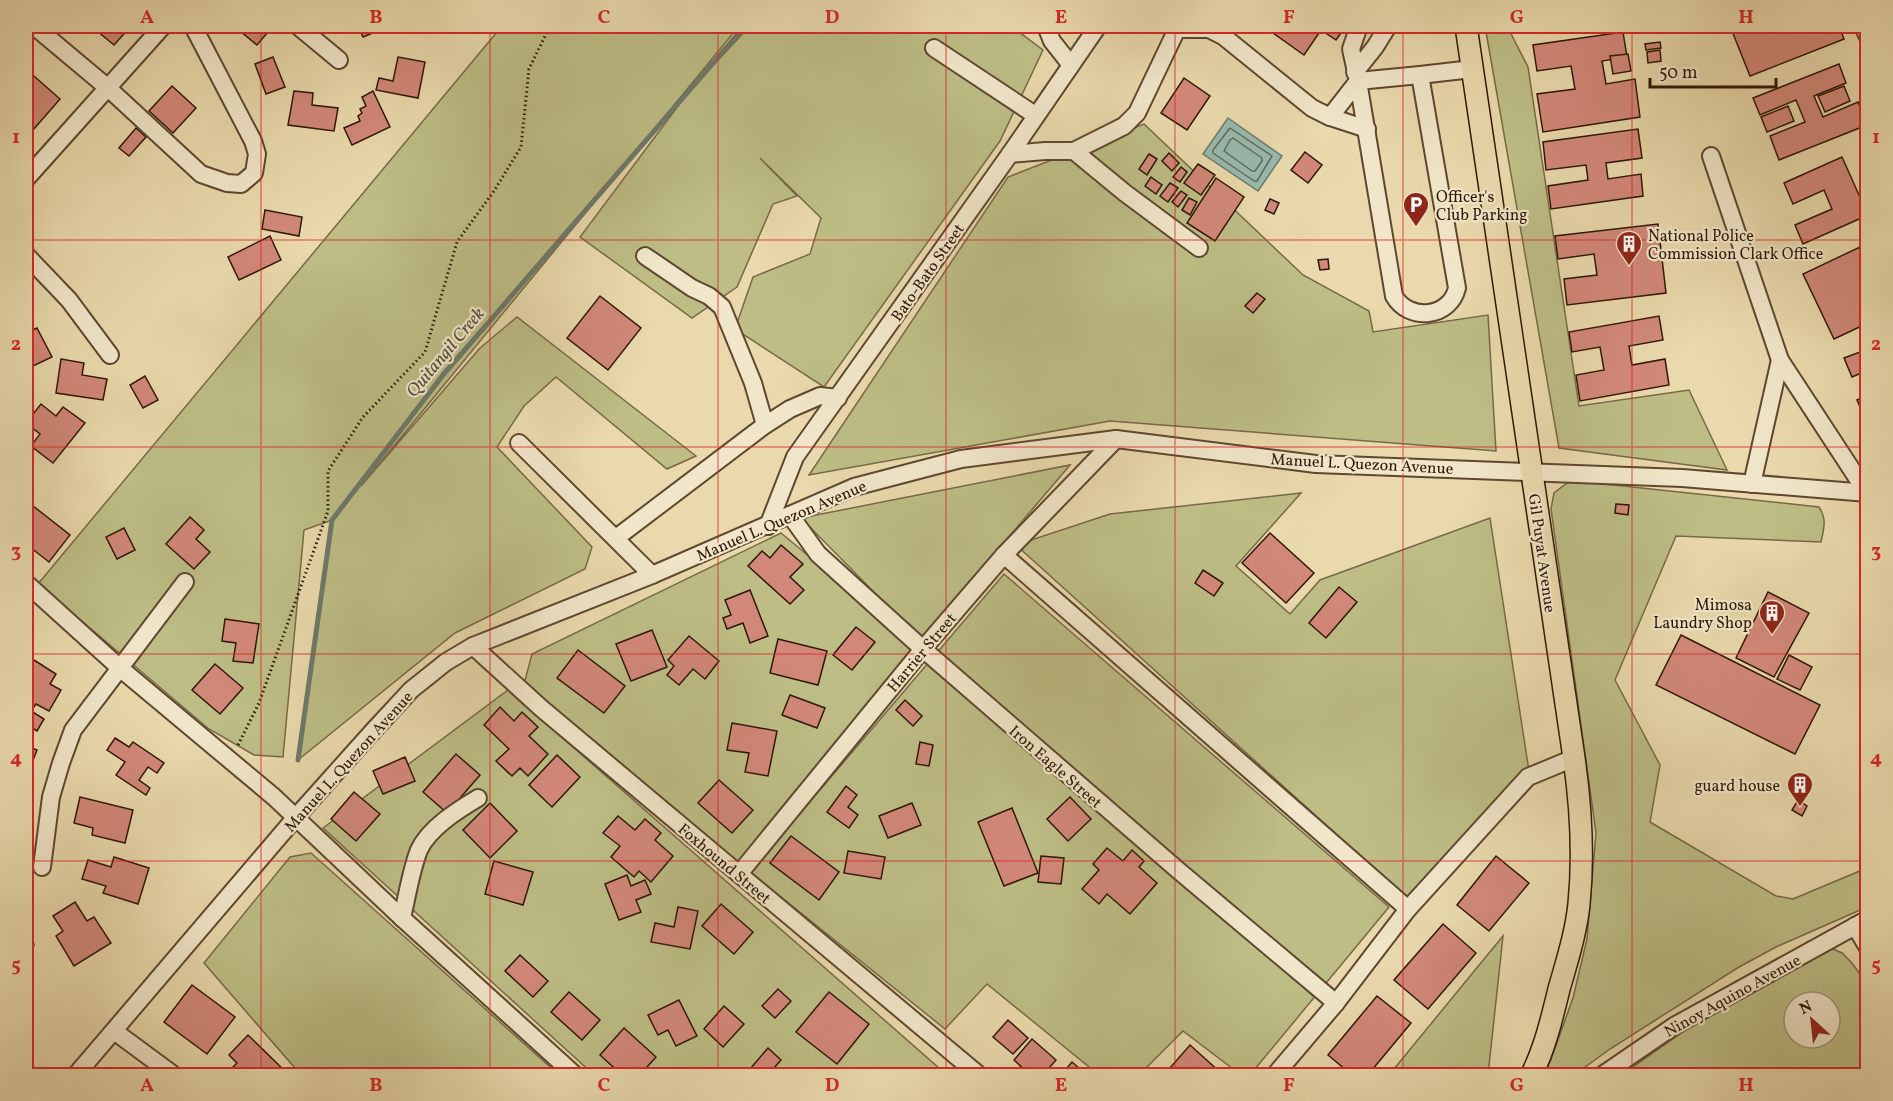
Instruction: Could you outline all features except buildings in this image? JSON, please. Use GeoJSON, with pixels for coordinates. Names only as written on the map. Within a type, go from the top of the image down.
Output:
{"type":"FeatureCollection","features":[{"type":"Feature","properties":{"kind":"main road","name":"Gil Puyat Avenue"},"geometry":{"type":"LineString","coordinates":[[1466,26],[1574,758],[1582,833],[1579,905],[1574,935],[1550,1024],[1531,1076]]}},
{"type":"Feature","properties":{"kind":"street"},"geometry":{"type":"LineString","coordinates":[[34,26],[108,88],[201,174],[227,183],[241,184],[254,173],[257,154],[253,141],[193,26]]}},
{"type":"Feature","properties":{"kind":"street"},"geometry":{"type":"LineString","coordinates":[[26,179],[163,26]]}},
{"type":"Feature","properties":{"kind":"street"},"geometry":{"type":"LineString","coordinates":[[298,26],[339,60]]}},
{"type":"Feature","properties":{"kind":"street"},"geometry":{"type":"LineString","coordinates":[[1046,26],[1052,41],[1071,65]]}},
{"type":"Feature","properties":{"kind":"street","name":"Bato-Bato Street"},"geometry":{"type":"LineString","coordinates":[[768,525],[795,457],[1098,26]]}},
{"type":"Feature","properties":{"kind":"street"},"geometry":{"type":"LineString","coordinates":[[1359,26],[1351,49],[1367,129],[1394,296],[1398,303],[1407,310],[1423,313],[1437,312],[1455,298],[1457,288],[1420,75]]}},
{"type":"Feature","properties":{"kind":"street"},"geometry":{"type":"LineString","coordinates":[[1330,117],[1388,26]]}},
{"type":"Feature","properties":{"kind":"street"},"geometry":{"type":"LineString","coordinates":[[1863,26],[1868,37]]}},
{"type":"Feature","properties":{"kind":"street"},"geometry":{"type":"LineString","coordinates":[[1010,154],[1046,150],[1074,151],[1124,126],[1137,113],[1177,27],[1209,29],[1223,36],[1312,108],[1330,117],[1367,129]]}},
{"type":"Feature","properties":{"kind":"street"},"geometry":{"type":"LineString","coordinates":[[934,48],[1035,115]]}},
{"type":"Feature","properties":{"kind":"street"},"geometry":{"type":"LineString","coordinates":[[1356,76],[1420,75],[1472,69]]}},
{"type":"Feature","properties":{"kind":"street"},"geometry":{"type":"LineString","coordinates":[[1074,151],[1125,193],[1199,248]]}},
{"type":"Feature","properties":{"kind":"street"},"geometry":{"type":"LineString","coordinates":[[1711,156],[1780,360],[1868,493]]}},
{"type":"Feature","properties":{"kind":"street"},"geometry":{"type":"LineString","coordinates":[[26,255],[69,300],[110,355]]}},
{"type":"Feature","properties":{"kind":"street"},"geometry":{"type":"LineString","coordinates":[[645,256],[692,288],[709,296],[722,307],[753,383],[765,425]]}},
{"type":"Feature","properties":{"kind":"street"},"geometry":{"type":"LineString","coordinates":[[1752,484],[1780,360]]}},
{"type":"Feature","properties":{"kind":"street"},"geometry":{"type":"LineString","coordinates":[[616,538],[765,425],[790,409],[820,396],[838,398]]}},
{"type":"Feature","properties":{"kind":"street","name":"Manuel L. Quezon Avenue"},"geometry":{"type":"LineString","coordinates":[[75,1076],[296,817],[411,690],[446,662],[473,646],[652,575],[854,487],[962,459],[1116,440],[1316,464],[1682,478],[1868,493]]}},
{"type":"Feature","properties":{"kind":"street","name":"Harrier Street"},"geometry":{"type":"LineString","coordinates":[[739,874],[923,649],[1004,555],[1116,440]]}},
{"type":"Feature","properties":{"kind":"street"},"geometry":{"type":"LineString","coordinates":[[519,443],[652,575]]}},
{"type":"Feature","properties":{"kind":"street","name":"Iron Eagle Street"},"geometry":{"type":"LineString","coordinates":[[790,515],[818,554],[923,649],[1135,834],[1336,1003]]}},
{"type":"Feature","properties":{"kind":"street"},"geometry":{"type":"LineString","coordinates":[[1004,555],[1408,909]]}},
{"type":"Feature","properties":{"kind":"street"},"geometry":{"type":"LineString","coordinates":[[42,867],[51,797],[60,763],[73,730],[122,669],[185,582]]}},
{"type":"Feature","properties":{"kind":"street"},"geometry":{"type":"LineString","coordinates":[[26,583],[122,669],[296,817],[402,918],[576,1076]]}},
{"type":"Feature","properties":{"kind":"street","name":"Foxhound Street"},"geometry":{"type":"LineString","coordinates":[[473,646],[541,708],[980,1076]]}},
{"type":"Feature","properties":{"kind":"street"},"geometry":{"type":"LineString","coordinates":[[1274,1076],[1336,1003],[1408,909],[1528,777],[1574,758]]}},
{"type":"Feature","properties":{"kind":"street"},"geometry":{"type":"LineString","coordinates":[[402,918],[420,849],[437,828],[478,798]]}},
{"type":"Feature","properties":{"kind":"street"},"geometry":{"type":"LineString","coordinates":[[1861,923],[1868,948]]}},
{"type":"Feature","properties":{"kind":"street","name":"Ninoy Aquino Avenue"},"geometry":{"type":"LineString","coordinates":[[1601,1076],[1674,1026],[1861,923]]}},
{"type":"Feature","properties":{"kind":"street"},"geometry":{"type":"LineString","coordinates":[[114,1031],[175,1076]]}},
{"type":"Feature","properties":{"kind":"path"},"geometry":{"type":"LineString","coordinates":[[230,760],[259,703],[328,511],[328,471],[363,417],[425,351],[457,242],[494,191],[521,147],[529,69],[550,26]]}},
{"type":"Feature","properties":{"kind":"green space"},"geometry":{"type":"Polygon","coordinates":[[[502,26],[739,26],[361,486],[480,348],[517,317],[696,456],[667,469],[556,377],[524,406],[497,447],[592,547],[585,569],[455,633],[298,760],[332,520],[304,530],[283,757],[254,755],[209,729],[38,584],[502,26]]]}},
{"type":"Feature","properties":{"kind":"green space"},"geometry":{"type":"Polygon","coordinates":[[[750,26],[1011,26],[1043,50],[1000,141],[824,387],[735,329],[753,277],[810,254],[821,218],[760,158],[797,196],[773,204],[737,287],[692,318],[580,237],[690,90],[750,26]]]}},
{"type":"Feature","properties":{"kind":"green space"},"geometry":{"type":"Polygon","coordinates":[[[1485,26],[1507,26],[1528,67],[1579,406],[1689,390],[1727,470],[1559,448],[1485,26]]]}},
{"type":"Feature","properties":{"kind":"green space"},"geometry":{"type":"Polygon","coordinates":[[[1144,124],[1303,275],[1369,311],[1373,332],[1488,315],[1496,451],[1110,421],[809,475],[1008,177],[1144,124]]]}},
{"type":"Feature","properties":{"kind":"green space"},"geometry":{"type":"Polygon","coordinates":[[[1070,465],[921,640],[801,518],[1070,465]]]}},
{"type":"Feature","properties":{"kind":"green space"},"geometry":{"type":"Polygon","coordinates":[[[1576,481],[1819,507],[1822,511],[1824,528],[1821,542],[1676,536],[1615,680],[1660,765],[1650,822],[1776,896],[1793,899],[1867,868],[1867,907],[1776,947],[1739,967],[1610,1049],[1574,1075],[1543,1076],[1573,998],[1587,939],[1596,833],[1551,509],[1554,493],[1567,483],[1576,481]]]}},
{"type":"Feature","properties":{"kind":"green space"},"geometry":{"type":"Polygon","coordinates":[[[1301,493],[1236,566],[1290,614],[1320,580],[1490,518],[1531,784],[1418,908],[1016,545],[1110,514],[1301,493]]]}},
{"type":"Feature","properties":{"kind":"green space"},"geometry":{"type":"Polygon","coordinates":[[[781,533],[922,650],[733,878],[524,684],[532,654],[781,533]]]}},
{"type":"Feature","properties":{"kind":"green space"},"geometry":{"type":"Polygon","coordinates":[[[1004,574],[1389,907],[1250,1075],[1241,1075],[1183,1031],[1139,1075],[1099,1075],[987,984],[945,1029],[750,872],[1004,574]]]}},
{"type":"Feature","properties":{"kind":"green space"},"geometry":{"type":"Polygon","coordinates":[[[508,690],[947,1075],[594,1075],[323,828],[508,690]]]}},
{"type":"Feature","properties":{"kind":"green space"},"geometry":{"type":"Polygon","coordinates":[[[311,853],[559,1075],[301,1075],[204,963],[290,857],[311,853]]]}},
{"type":"Feature","properties":{"kind":"green space"},"geometry":{"type":"Polygon","coordinates":[[[1503,936],[1488,1075],[1389,1075],[1503,936]]]}},
{"type":"Feature","properties":{"kind":"green space"},"geometry":{"type":"Polygon","coordinates":[[[1833,949],[1842,953],[1867,983],[1867,1075],[1620,1076],[1737,994],[1823,950],[1833,949]]]}},
{"type":"Feature","properties":{"kind":"water"},"geometry":{"type":"Polygon","coordinates":[[[1228,118],[1282,156],[1258,191],[1203,154],[1228,118]]]}},
{"type":"Feature","properties":{"kind":"waterway","name":"Quitangil Creek"},"geometry":{"type":"LineString","coordinates":[[298,760],[332,520],[443,375],[745,26]]}},
{"type":"Feature","properties":{"kind":"place","name":"Officer's Club Parking"},"geometry":{"type":"Point","coordinates":[1416,228]}},
{"type":"Feature","properties":{"kind":"place","name":"National Police Commission Clark Office"},"geometry":{"type":"Point","coordinates":[1629,267]}},
{"type":"Feature","properties":{"kind":"place","name":"Mimosa Laundry Shop"},"geometry":{"type":"Point","coordinates":[1772,636]}},
{"type":"Feature","properties":{"kind":"place","name":"guard house"},"geometry":{"type":"Point","coordinates":[1800,808]}}]}
